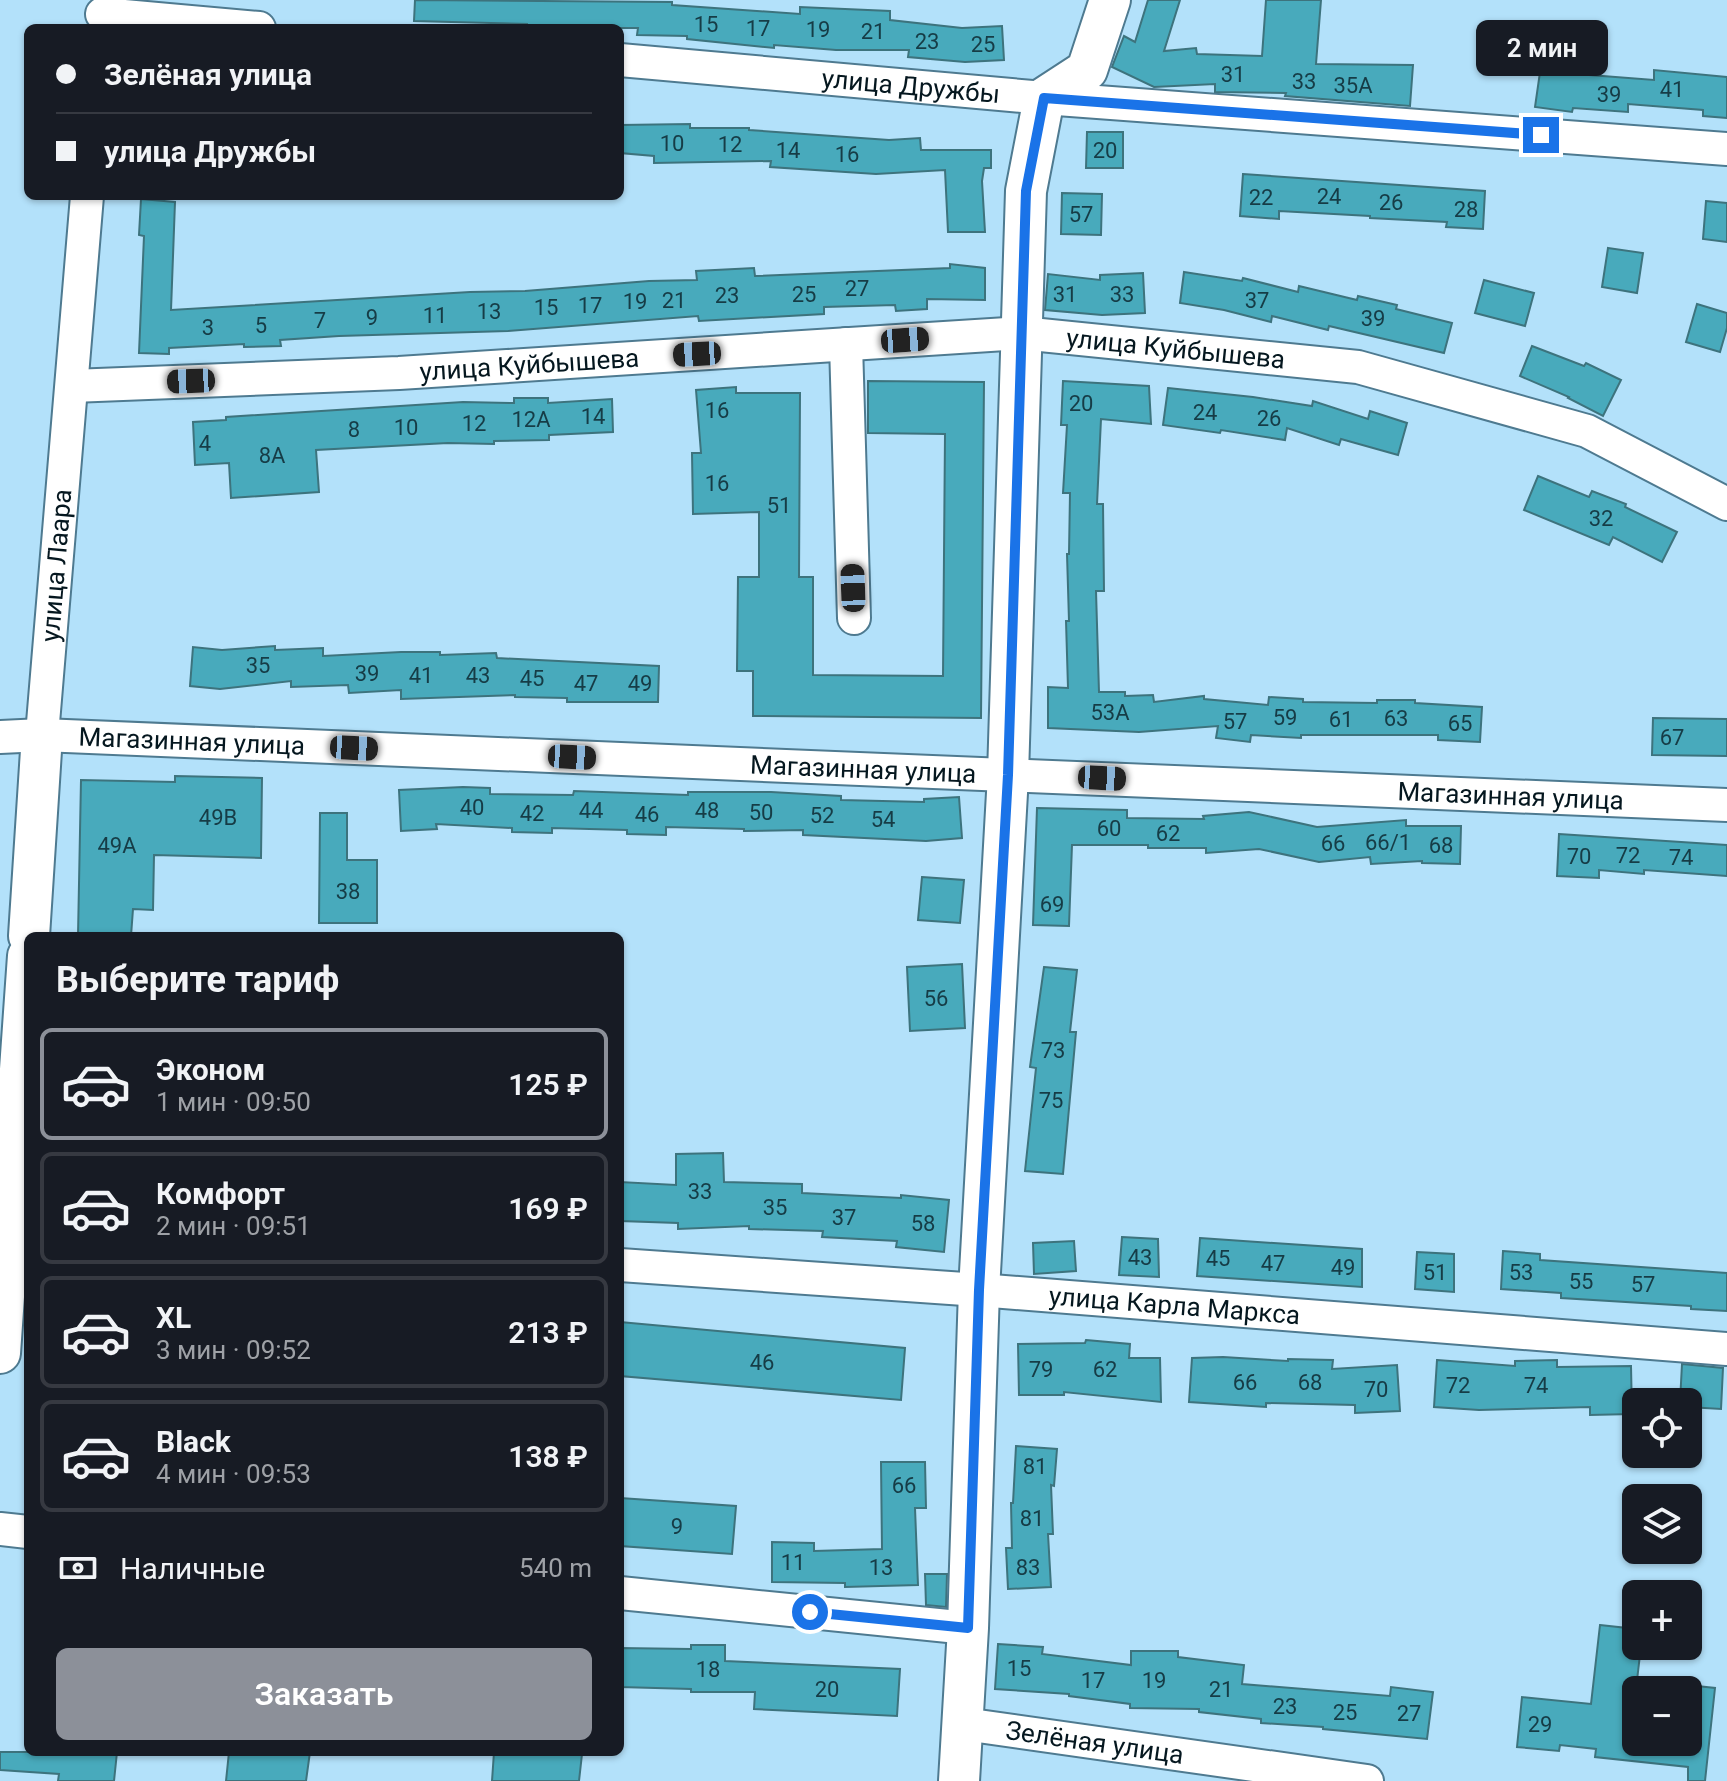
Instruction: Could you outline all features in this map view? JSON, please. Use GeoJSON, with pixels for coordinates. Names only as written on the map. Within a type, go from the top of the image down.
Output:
{"type":"FeatureCollection","features":[{"type":"Feature","properties":{"kind":"street"},"geometry":{"type":"LineString","coordinates":[[959,1781],[968,1628],[979,1290],[1008,775],[1026,191],[1044,98],[1087,70],[1110,0]]}},
{"type":"Feature","properties":{"kind":"street"},"geometry":{"type":"LineString","coordinates":[[101,14],[214,24]]}},
{"type":"Feature","properties":{"kind":"street","name":"улица Дружбы"},"geometry":{"type":"LineString","coordinates":[[624,60],[1044,98],[1727,149]]}},
{"type":"Feature","properties":{"kind":"street","name":"улица Лаара"},"geometry":{"type":"LineString","coordinates":[[29,932],[42,735],[87,200]]}},
{"type":"Feature","properties":{"kind":"street","name":"улица Куйбышева"},"geometry":{"type":"LineString","coordinates":[[72,386],[399,373],[1021,333],[1358,367],[1587,431],[1727,504]]}},
{"type":"Feature","properties":{"kind":"street"},"geometry":{"type":"LineString","coordinates":[[846,344],[854,618]]}},
{"type":"Feature","properties":{"kind":"street","name":"Магазинная улица"},"geometry":{"type":"LineString","coordinates":[[0,737],[42,735],[1727,805]]}},
{"type":"Feature","properties":{"kind":"street"},"geometry":{"type":"LineString","coordinates":[[0,1353],[13,1222],[24,1027]]}},
{"type":"Feature","properties":{"kind":"street","name":"улица Карла Маркса"},"geometry":{"type":"LineString","coordinates":[[624,1265],[1727,1349]]}},
{"type":"Feature","properties":{"kind":"street"},"geometry":{"type":"LineString","coordinates":[[0,1529],[24,1532]]}},
{"type":"Feature","properties":{"kind":"street"},"geometry":{"type":"LineString","coordinates":[[624,1593],[968,1628]]}},
{"type":"Feature","properties":{"kind":"street","name":"Зелёная улица"},"geometry":{"type":"LineString","coordinates":[[964,1724],[1367,1781]]}},
{"type":"Feature","properties":{"kind":"building"},"geometry":{"type":"Polygon","coordinates":[[[415,0],[672,2],[672,5],[800,14],[800,7],[890,11],[890,20],[962,28],[1002,26],[1004,60],[965,62],[908,57],[909,50],[836,50],[774,45],[774,48],[687,39],[687,36],[637,35],[638,28],[624,28],[624,24],[414,21],[415,0]]]}},
{"type":"Feature","properties":{"kind":"building"},"geometry":{"type":"Polygon","coordinates":[[[1148,0],[1180,0],[1164,51],[1196,48],[1197,54],[1262,56],[1266,0],[1321,0],[1316,64],[1413,65],[1410,106],[1285,96],[1286,93],[1215,92],[1215,84],[1154,87],[1112,67],[1124,36],[1135,42],[1148,0]]]}},
{"type":"Feature","properties":{"kind":"building"},"geometry":{"type":"Polygon","coordinates":[[[1541,65],[1578,70],[1577,74],[1654,80],[1654,70],[1727,77],[1727,118],[1703,116],[1703,110],[1628,104],[1628,112],[1573,108],[1572,112],[1535,107],[1541,65]]]}},
{"type":"Feature","properties":{"kind":"building"},"geometry":{"type":"Polygon","coordinates":[[[690,124],[690,128],[749,128],[889,140],[920,138],[921,150],[991,150],[991,168],[984,168],[982,181],[985,232],[948,232],[945,170],[876,174],[770,167],[771,161],[654,163],[654,156],[624,153],[624,125],[690,124]]]}},
{"type":"Feature","properties":{"kind":"building"},"geometry":{"type":"Polygon","coordinates":[[[1087,132],[1123,132],[1123,168],[1086,168],[1087,132]]]}},
{"type":"Feature","properties":{"kind":"building"},"geometry":{"type":"Polygon","coordinates":[[[1243,174],[1485,191],[1483,229],[1446,227],[1447,222],[1279,211],[1279,219],[1240,216],[1243,174]]]}},
{"type":"Feature","properties":{"kind":"building"},"geometry":{"type":"Polygon","coordinates":[[[1062,193],[1102,194],[1101,235],[1061,234],[1062,193]]]}},
{"type":"Feature","properties":{"kind":"building"},"geometry":{"type":"Polygon","coordinates":[[[141,200],[175,202],[171,310],[697,280],[696,271],[754,268],[755,276],[950,268],[950,264],[985,268],[985,300],[927,299],[927,309],[896,311],[895,305],[824,307],[824,314],[699,321],[698,316],[508,331],[339,336],[280,340],[281,346],[244,347],[244,344],[169,348],[169,354],[139,353],[144,236],[139,235],[141,200]]]}},
{"type":"Feature","properties":{"kind":"building"},"geometry":{"type":"Polygon","coordinates":[[[1706,201],[1727,203],[1727,242],[1703,239],[1706,201]]]}},
{"type":"Feature","properties":{"kind":"building"},"geometry":{"type":"Polygon","coordinates":[[[1608,248],[1643,253],[1637,293],[1602,287],[1608,248]]]}},
{"type":"Feature","properties":{"kind":"building"},"geometry":{"type":"Polygon","coordinates":[[[1184,272],[1242,281],[1243,278],[1298,292],[1299,286],[1357,300],[1358,296],[1452,323],[1444,353],[1329,326],[1328,330],[1272,316],[1271,322],[1180,303],[1184,272]]]}},
{"type":"Feature","properties":{"kind":"building"},"geometry":{"type":"Polygon","coordinates":[[[1143,273],[1145,313],[1102,315],[1045,310],[1048,274],[1100,280],[1100,275],[1143,273]]]}},
{"type":"Feature","properties":{"kind":"building"},"geometry":{"type":"Polygon","coordinates":[[[1484,280],[1534,293],[1525,326],[1475,313],[1484,280]]]}},
{"type":"Feature","properties":{"kind":"building"},"geometry":{"type":"Polygon","coordinates":[[[1697,304],[1727,313],[1727,328],[1720,352],[1686,342],[1697,304]]]}},
{"type":"Feature","properties":{"kind":"building"},"geometry":{"type":"Polygon","coordinates":[[[1532,346],[1584,366],[1586,363],[1621,380],[1603,416],[1520,376],[1532,346]]]}},
{"type":"Feature","properties":{"kind":"building"},"geometry":{"type":"Polygon","coordinates":[[[868,381],[984,382],[981,718],[753,716],[753,671],[737,671],[738,577],[759,577],[759,512],[693,514],[692,453],[701,453],[696,390],[736,387],[736,393],[800,393],[799,577],[813,577],[813,675],[943,676],[945,434],[868,433],[868,381]]]}},
{"type":"Feature","properties":{"kind":"building"},"geometry":{"type":"Polygon","coordinates":[[[1063,381],[1149,386],[1151,424],[1101,419],[1097,504],[1103,504],[1104,591],[1096,591],[1099,692],[1125,692],[1125,696],[1153,695],[1154,702],[1204,696],[1204,699],[1268,705],[1269,697],[1303,699],[1303,702],[1415,700],[1415,703],[1482,707],[1480,742],[1438,740],[1438,735],[1301,735],[1301,738],[1251,735],[1250,742],[1216,738],[1218,726],[1139,732],[1048,728],[1048,687],[1068,688],[1066,621],[1069,621],[1067,554],[1070,493],[1063,493],[1067,425],[1061,425],[1063,381]]]}},
{"type":"Feature","properties":{"kind":"building"},"geometry":{"type":"Polygon","coordinates":[[[1168,388],[1312,406],[1313,401],[1368,419],[1370,411],[1407,423],[1398,455],[1341,439],[1339,445],[1287,428],[1285,440],[1163,425],[1168,388]]]}},
{"type":"Feature","properties":{"kind":"building"},"geometry":{"type":"Polygon","coordinates":[[[514,398],[548,398],[548,403],[612,399],[613,432],[549,435],[549,440],[494,441],[494,444],[448,443],[316,450],[319,492],[231,498],[229,463],[195,465],[193,422],[226,420],[226,417],[463,402],[514,403],[514,398]]]}},
{"type":"Feature","properties":{"kind":"building"},"geometry":{"type":"Polygon","coordinates":[[[1538,476],[1589,497],[1592,491],[1626,504],[1625,507],[1677,532],[1662,562],[1613,537],[1609,545],[1524,510],[1538,476]]]}},
{"type":"Feature","properties":{"kind":"building"},"geometry":{"type":"Polygon","coordinates":[[[275,646],[275,650],[323,648],[323,656],[401,652],[440,652],[440,655],[496,653],[497,658],[659,666],[658,702],[567,702],[567,698],[515,695],[401,699],[401,690],[349,693],[348,685],[291,687],[291,681],[220,689],[190,686],[193,647],[222,650],[275,646]]]}},
{"type":"Feature","properties":{"kind":"building"},"geometry":{"type":"Polygon","coordinates":[[[1653,718],[1727,719],[1727,756],[1652,755],[1653,718]]]}},
{"type":"Feature","properties":{"kind":"building"},"geometry":{"type":"Polygon","coordinates":[[[175,776],[262,778],[261,858],[154,855],[153,910],[133,909],[131,932],[78,932],[81,780],[175,782],[175,776]]]}},
{"type":"Feature","properties":{"kind":"building"},"geometry":{"type":"Polygon","coordinates":[[[490,788],[490,794],[573,795],[574,791],[688,795],[688,792],[771,792],[841,796],[841,800],[924,802],[924,799],[959,797],[962,838],[926,841],[803,835],[803,830],[666,827],[666,835],[627,834],[627,830],[552,828],[552,833],[512,832],[512,828],[436,824],[437,829],[401,831],[399,790],[490,788]]]}},
{"type":"Feature","properties":{"kind":"building"},"geometry":{"type":"Polygon","coordinates":[[[1037,808],[1127,810],[1127,818],[1204,819],[1203,816],[1249,812],[1317,827],[1406,820],[1406,826],[1461,826],[1460,864],[1422,861],[1371,864],[1370,857],[1319,862],[1259,849],[1206,853],[1206,848],[1072,845],[1069,926],[1033,925],[1037,808]]]}},
{"type":"Feature","properties":{"kind":"building"},"geometry":{"type":"Polygon","coordinates":[[[320,813],[347,813],[347,860],[377,860],[377,923],[319,923],[320,813]]]}},
{"type":"Feature","properties":{"kind":"building"},"geometry":{"type":"Polygon","coordinates":[[[1559,834],[1727,845],[1727,876],[1599,870],[1599,878],[1557,876],[1559,834]]]}},
{"type":"Feature","properties":{"kind":"building"},"geometry":{"type":"Polygon","coordinates":[[[922,877],[964,880],[960,923],[918,920],[922,877]]]}},
{"type":"Feature","properties":{"kind":"building"},"geometry":{"type":"Polygon","coordinates":[[[962,964],[965,1028],[910,1031],[907,967],[962,964]]]}},
{"type":"Feature","properties":{"kind":"building"},"geometry":{"type":"Polygon","coordinates":[[[1044,967],[1077,970],[1070,1032],[1076,1032],[1063,1174],[1025,1171],[1036,1068],[1030,1067],[1044,967]]]}},
{"type":"Feature","properties":{"kind":"building"},"geometry":{"type":"Polygon","coordinates":[[[723,1153],[724,1182],[802,1184],[802,1193],[901,1198],[901,1195],[949,1200],[944,1252],[896,1247],[897,1241],[822,1237],[823,1231],[749,1229],[749,1226],[678,1229],[678,1223],[624,1221],[624,1182],[676,1185],[676,1154],[723,1153]]]}},
{"type":"Feature","properties":{"kind":"building"},"geometry":{"type":"Polygon","coordinates":[[[1122,1237],[1158,1239],[1159,1277],[1119,1275],[1122,1237]]]}},
{"type":"Feature","properties":{"kind":"building"},"geometry":{"type":"Polygon","coordinates":[[[1200,1238],[1362,1249],[1362,1287],[1197,1276],[1200,1238]]]}},
{"type":"Feature","properties":{"kind":"building"},"geometry":{"type":"Polygon","coordinates":[[[1074,1241],[1076,1271],[1034,1274],[1033,1243],[1074,1241]]]}},
{"type":"Feature","properties":{"kind":"building"},"geometry":{"type":"Polygon","coordinates":[[[1503,1251],[1540,1254],[1540,1260],[1727,1273],[1727,1311],[1561,1298],[1561,1293],[1501,1289],[1503,1251]]]}},
{"type":"Feature","properties":{"kind":"building"},"geometry":{"type":"Polygon","coordinates":[[[1417,1252],[1454,1254],[1454,1292],[1415,1289],[1417,1252]]]}},
{"type":"Feature","properties":{"kind":"building"},"geometry":{"type":"Polygon","coordinates":[[[624,1322],[905,1348],[901,1400],[624,1376],[624,1322]]]}},
{"type":"Feature","properties":{"kind":"building"},"geometry":{"type":"Polygon","coordinates":[[[1086,1340],[1130,1344],[1129,1358],[1160,1358],[1161,1402],[1064,1392],[1064,1395],[1019,1395],[1018,1344],[1085,1343],[1086,1340]]]}},
{"type":"Feature","properties":{"kind":"building"},"geometry":{"type":"Polygon","coordinates":[[[1192,1358],[1333,1360],[1332,1369],[1397,1365],[1400,1411],[1355,1413],[1355,1405],[1266,1403],[1266,1407],[1189,1402],[1192,1358]]]}},
{"type":"Feature","properties":{"kind":"building"},"geometry":{"type":"Polygon","coordinates":[[[1437,1360],[1515,1366],[1515,1361],[1557,1360],[1557,1367],[1631,1366],[1631,1388],[1622,1388],[1622,1414],[1590,1415],[1590,1407],[1479,1410],[1434,1407],[1437,1360]]]}},
{"type":"Feature","properties":{"kind":"building"},"geometry":{"type":"Polygon","coordinates":[[[1682,1364],[1723,1368],[1721,1409],[1702,1408],[1702,1388],[1681,1388],[1682,1364]]]}},
{"type":"Feature","properties":{"kind":"building"},"geometry":{"type":"Polygon","coordinates":[[[1016,1446],[1057,1449],[1054,1486],[1051,1485],[1053,1534],[1048,1534],[1051,1587],[1008,1589],[1006,1548],[1012,1548],[1011,1503],[1016,1446]]]}},
{"type":"Feature","properties":{"kind":"building"},"geometry":{"type":"Polygon","coordinates":[[[881,1462],[925,1462],[926,1508],[915,1508],[918,1585],[845,1587],[845,1583],[772,1582],[772,1542],[814,1543],[814,1551],[882,1549],[881,1462]]]}},
{"type":"Feature","properties":{"kind":"building"},"geometry":{"type":"Polygon","coordinates":[[[624,1498],[736,1506],[732,1554],[624,1546],[624,1498]]]}},
{"type":"Feature","properties":{"kind":"building"},"geometry":{"type":"Polygon","coordinates":[[[925,1574],[947,1574],[946,1607],[926,1605],[925,1574]]]}},
{"type":"Feature","properties":{"kind":"building"},"geometry":{"type":"Polygon","coordinates":[[[1600,1625],[1622,1627],[1622,1660],[1639,1660],[1638,1676],[1622,1676],[1622,1756],[1702,1756],[1702,1687],[1715,1688],[1705,1781],[1688,1781],[1688,1767],[1595,1757],[1596,1749],[1560,1745],[1559,1751],[1517,1747],[1522,1697],[1591,1704],[1600,1625]]]}},
{"type":"Feature","properties":{"kind":"building"},"geometry":{"type":"Polygon","coordinates":[[[998,1644],[1043,1647],[1042,1654],[1131,1665],[1131,1651],[1178,1651],[1178,1657],[1244,1665],[1242,1684],[1390,1696],[1391,1687],[1433,1692],[1427,1739],[1261,1723],[1261,1719],[1199,1712],[1199,1709],[1130,1708],[1130,1704],[1069,1694],[995,1689],[998,1644]]]}},
{"type":"Feature","properties":{"kind":"building"},"geometry":{"type":"Polygon","coordinates":[[[691,1645],[725,1645],[725,1661],[900,1669],[897,1716],[754,1709],[755,1692],[624,1687],[624,1648],[691,1649],[691,1645]]]}},
{"type":"Feature","properties":{"kind":"building"},"geometry":{"type":"Polygon","coordinates":[[[0,1752],[24,1752],[24,1756],[117,1756],[114,1781],[58,1781],[59,1774],[0,1770],[0,1752]]]}},
{"type":"Feature","properties":{"kind":"building"},"geometry":{"type":"Polygon","coordinates":[[[229,1756],[309,1756],[306,1781],[226,1781],[229,1756]]]}},
{"type":"Feature","properties":{"kind":"building"},"geometry":{"type":"Polygon","coordinates":[[[494,1756],[582,1756],[579,1781],[492,1781],[494,1756]]]}},
{"type":"Feature","properties":{"kind":"route"},"geometry":{"type":"LineString","coordinates":[[810,1612],[968,1628],[979,1290],[1008,775],[1026,191],[1044,98],[1541,135]]}}]}
